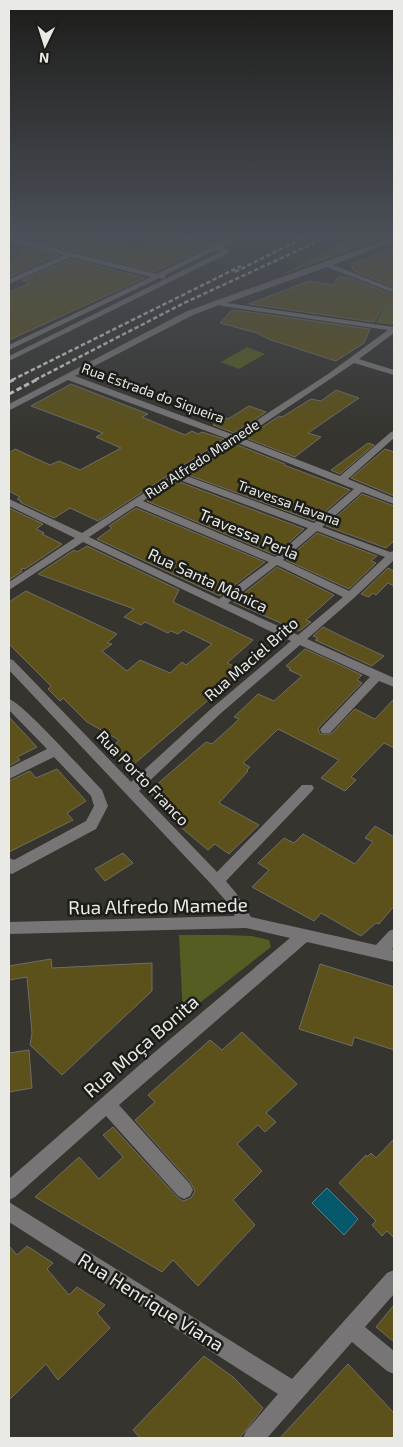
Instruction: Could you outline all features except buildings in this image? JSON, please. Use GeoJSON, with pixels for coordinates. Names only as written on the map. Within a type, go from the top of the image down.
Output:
{"type":"FeatureCollection","features":[{"type":"Feature","properties":{"kind":"street"},"geometry":{"type":"LineString","coordinates":[[9,348],[101,304]]}},
{"type":"Feature","properties":{"kind":"street"},"geometry":{"type":"LineString","coordinates":[[9,359],[121,304]]}},
{"type":"Feature","properties":{"kind":"street"},"geometry":{"type":"LineString","coordinates":[[9,407],[190,313],[220,304],[394,330]]}},
{"type":"Feature","properties":{"kind":"street","name":"Rua Alfredo Mamede"},"geometry":{"type":"LineString","coordinates":[[9,587],[136,502],[236,439],[354,360],[394,330]]}},
{"type":"Feature","properties":{"kind":"street"},"geometry":{"type":"LineString","coordinates":[[354,360],[394,373]]}},
{"type":"Feature","properties":{"kind":"street","name":"Rua Estrada do Siqueira"},"geometry":{"type":"LineString","coordinates":[[69,377],[236,439],[394,501]]}},
{"type":"Feature","properties":{"kind":"street"},"geometry":{"type":"LineString","coordinates":[[341,480],[394,434]]}},
{"type":"Feature","properties":{"kind":"street","name":"Travessa Havana"},"geometry":{"type":"LineString","coordinates":[[177,476],[393,555]]}},
{"type":"Feature","properties":{"kind":"street"},"geometry":{"type":"LineString","coordinates":[[220,604],[276,561],[361,488]]}},
{"type":"Feature","properties":{"kind":"street","name":"Rua Santa Mônica"},"geometry":{"type":"LineString","coordinates":[[9,502],[220,604],[394,683]]}},
{"type":"Feature","properties":{"kind":"street","name":"Travessa Perla"},"geometry":{"type":"LineString","coordinates":[[136,502],[276,561],[350,596]]}},
{"type":"Feature","properties":{"kind":"street","name":"Rua Maciel Brito"},"geometry":{"type":"LineString","coordinates":[[131,790],[298,639],[350,596],[393,555]]}},
{"type":"Feature","properties":{"kind":"street","name":"Rua Porto Franco"},"geometry":{"type":"LineString","coordinates":[[9,663],[217,882],[231,898],[246,922]]}},
{"type":"Feature","properties":{"kind":"street"},"geometry":{"type":"LineString","coordinates":[[326,730],[378,675]]}},
{"type":"Feature","properties":{"kind":"street"},"geometry":{"type":"LineString","coordinates":[[10,706],[96,794],[102,806],[91,825],[10,867]]}},
{"type":"Feature","properties":{"kind":"street"},"geometry":{"type":"LineString","coordinates":[[9,774],[55,751]]}},
{"type":"Feature","properties":{"kind":"street"},"geometry":{"type":"LineString","coordinates":[[217,882],[307,788]]}},
{"type":"Feature","properties":{"kind":"street","name":"Rua Alfredo Mamede"},"geometry":{"type":"LineString","coordinates":[[9,928],[246,922],[387,954]]}},
{"type":"Feature","properties":{"kind":"street"},"geometry":{"type":"LineString","coordinates":[[387,954],[394,935]]}},
{"type":"Feature","properties":{"kind":"street","name":"Rua Moça Bonita"},"geometry":{"type":"LineString","coordinates":[[9,1191],[107,1104],[304,936]]}},
{"type":"Feature","properties":{"kind":"street"},"geometry":{"type":"LineString","coordinates":[[107,1104],[184,1190]]}},
{"type":"Feature","properties":{"kind":"street","name":"Rua Henrique Viana"},"geometry":{"type":"LineString","coordinates":[[9,1211],[293,1392]]}},
{"type":"Feature","properties":{"kind":"street"},"geometry":{"type":"LineString","coordinates":[[253,1438],[394,1280]]}},
{"type":"Feature","properties":{"kind":"street"},"geometry":{"type":"LineString","coordinates":[[351,1329],[394,1364]]}},
{"type":"Feature","properties":{"kind":"green space"},"geometry":{"type":"Polygon","coordinates":[[[394,304],[394,325],[376,323],[384,307],[394,304]]]}},
{"type":"Feature","properties":{"kind":"green space"},"geometry":{"type":"Polygon","coordinates":[[[247,347],[265,354],[239,369],[221,362],[247,347]]]}},
{"type":"Feature","properties":{"kind":"green space"},"geometry":{"type":"Polygon","coordinates":[[[179,935],[252,936],[269,940],[271,947],[183,1016],[179,935]]]}},
{"type":"Feature","properties":{"kind":"water"},"geometry":{"type":"Polygon","coordinates":[[[327,1188],[358,1219],[344,1235],[312,1203],[327,1188]]]}},
{"type":"Feature","properties":{"kind":"railway"},"geometry":{"type":"LineString","coordinates":[[12,380],[166,304]]}},
{"type":"Feature","properties":{"kind":"railway"},"geometry":{"type":"LineString","coordinates":[[35,380],[183,304]]}},
{"type":"Feature","properties":{"kind":"railway"},"geometry":{"type":"LineString","coordinates":[[9,382],[15,379]]}},
{"type":"Feature","properties":{"kind":"railway"},"geometry":{"type":"LineString","coordinates":[[9,394],[38,379]]}}]}
